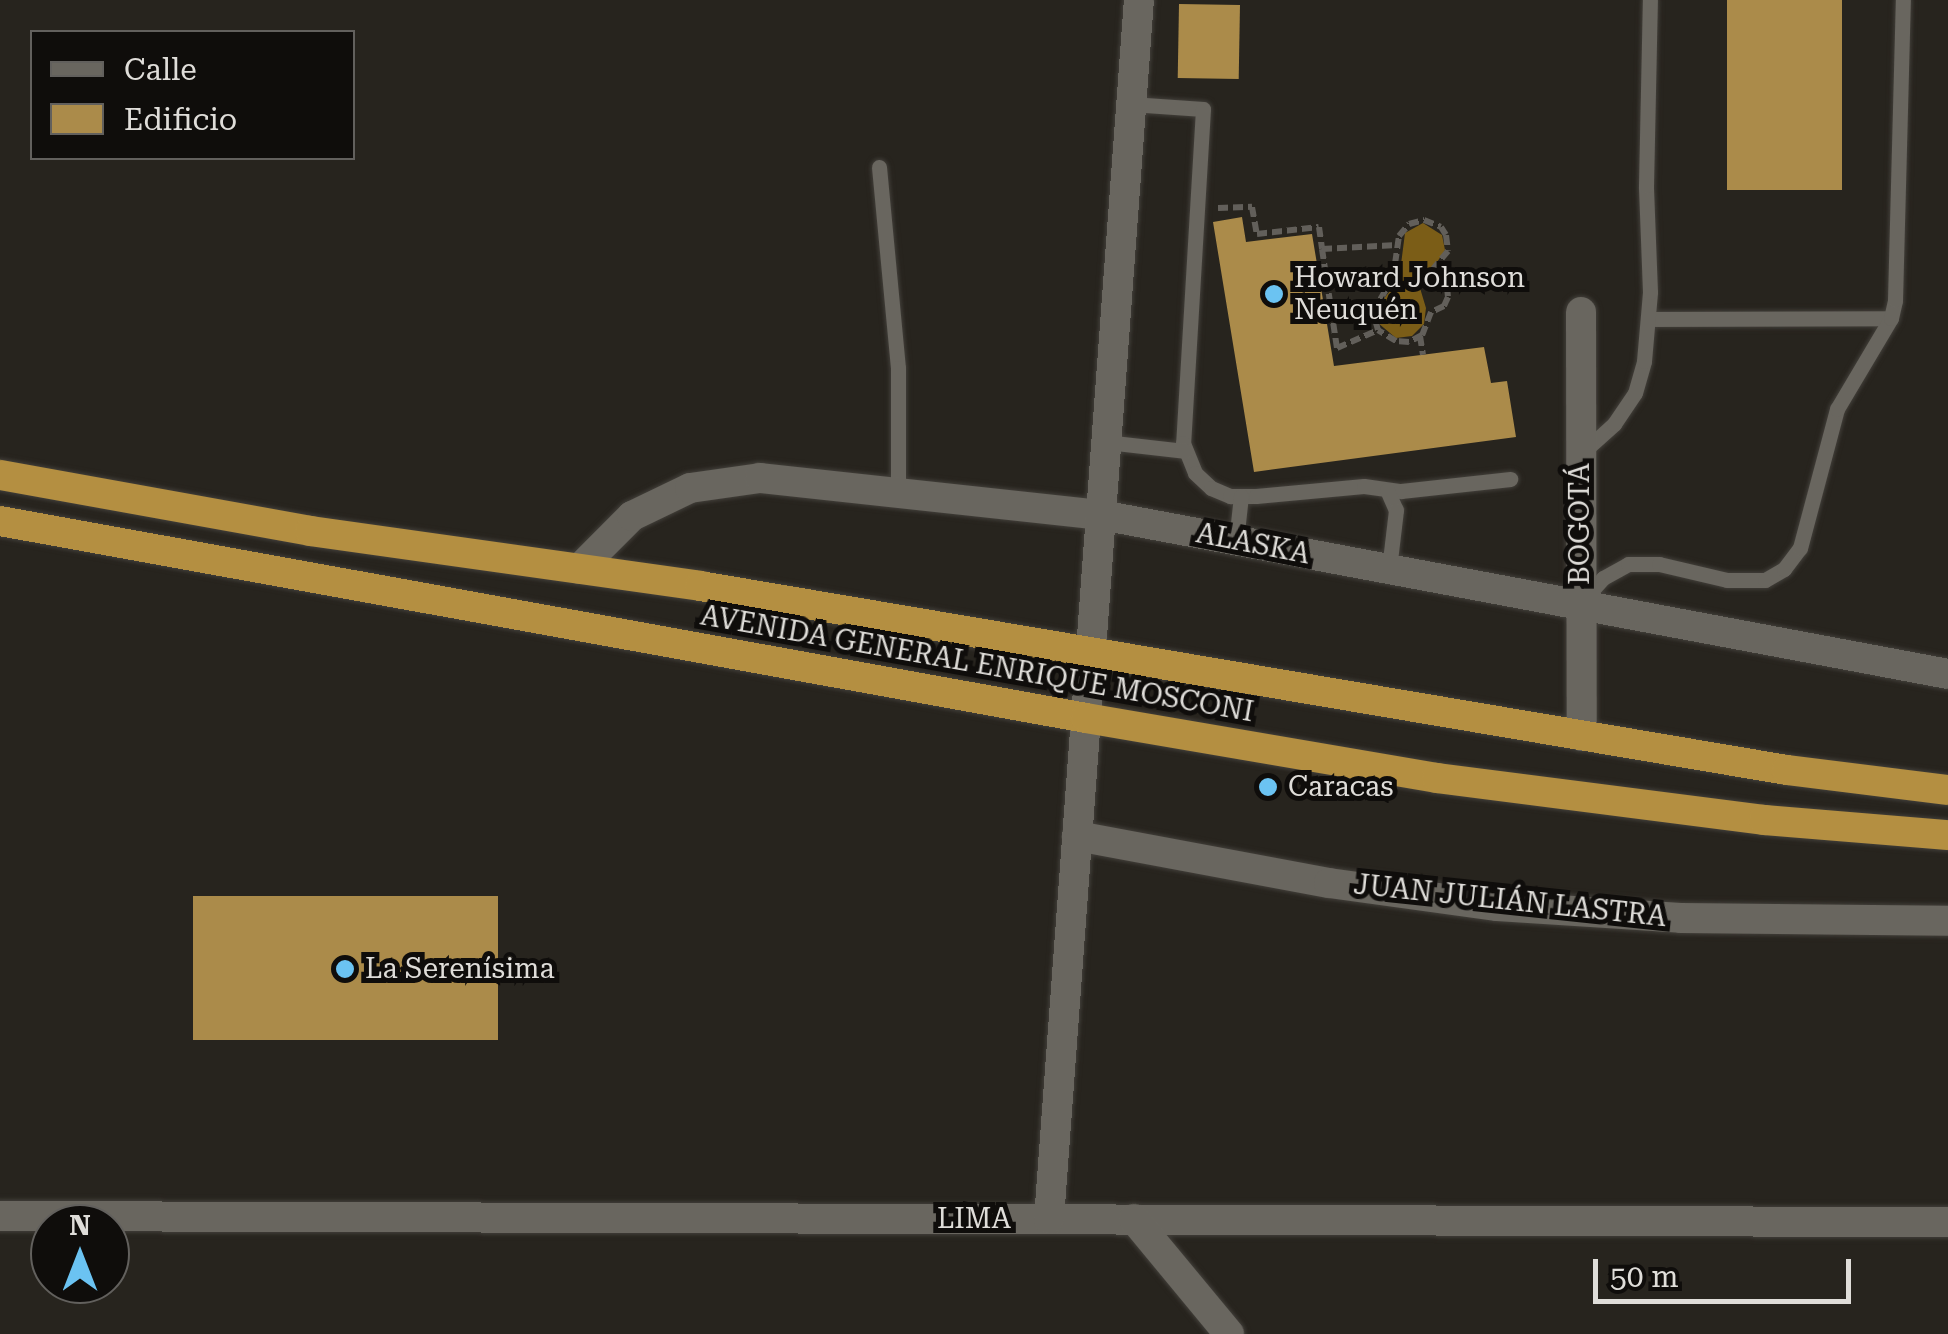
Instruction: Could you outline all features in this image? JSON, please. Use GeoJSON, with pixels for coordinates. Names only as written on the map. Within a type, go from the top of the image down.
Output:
{"type":"FeatureCollection","features":[{"type":"Feature","properties":{"kind":"highway","name":"AVENIDA GENERAL ENRIQUE MOSCONI"},"geometry":{"type":"LineString","coordinates":[[0,475],[310,531],[738,592],[1091,656],[1840,779],[1948,790]]}},
{"type":"Feature","properties":{"kind":"highway","name":"AVENIDA GENERAL ENRIQUE MOSCONI"},"geometry":{"type":"LineString","coordinates":[[0,520],[1086,718],[1540,792],[1764,820],[1948,835]]}},
{"type":"Feature","properties":{"kind":"street"},"geometry":{"type":"LineString","coordinates":[[1049,1220],[1139,0]]}},
{"type":"Feature","properties":{"kind":"street","name":"BOGOTÁ"},"geometry":{"type":"LineString","coordinates":[[1581,312],[1582,736]]}},
{"type":"Feature","properties":{"kind":"street","name":"ALASKA"},"geometry":{"type":"LineString","coordinates":[[580,569],[632,516],[690,488],[760,478],[1101,515],[1948,674]]}},
{"type":"Feature","properties":{"kind":"street","name":"JUAN JULIÁN LASTRA"},"geometry":{"type":"LineString","coordinates":[[1077,836],[1328,882],[1496,906],[1681,918],[1948,921]]}},
{"type":"Feature","properties":{"kind":"street","name":"LIMA"},"geometry":{"type":"LineString","coordinates":[[0,1216],[1948,1222]]}},
{"type":"Feature","properties":{"kind":"street"},"geometry":{"type":"LineString","coordinates":[[1134,1220],[1228,1334]]}},
{"type":"Feature","properties":{"kind":"lane"},"geometry":{"type":"LineString","coordinates":[[1580,454],[1614,424],[1635,393],[1648,318],[1650,0]]}},
{"type":"Feature","properties":{"kind":"lane"},"geometry":{"type":"LineString","coordinates":[[1580,605],[1603,578],[1628,564],[1659,564],[1727,580],[1765,580],[1784,569],[1800,548],[1837,409],[1891,318],[1903,0]]}},
{"type":"Feature","properties":{"kind":"lane"},"geometry":{"type":"LineString","coordinates":[[1132,104],[1203,109],[1185,450],[1195,474],[1211,488],[1241,496],[1364,486],[1387,490],[1510,479]]}},
{"type":"Feature","properties":{"kind":"lane"},"geometry":{"type":"LineString","coordinates":[[879,166],[898,368],[898,495]]}},
{"type":"Feature","properties":{"kind":"lane"},"geometry":{"type":"LineString","coordinates":[[1648,318],[1891,318]]}},
{"type":"Feature","properties":{"kind":"lane"},"geometry":{"type":"LineString","coordinates":[[1106,442],[1185,450]]}},
{"type":"Feature","properties":{"kind":"lane"},"geometry":{"type":"LineString","coordinates":[[1387,490],[1396,510],[1388,569]]}},
{"type":"Feature","properties":{"kind":"lane"},"geometry":{"type":"LineString","coordinates":[[1236,540],[1241,496]]}},
{"type":"Feature","properties":{"kind":"path"},"geometry":{"type":"LineString","coordinates":[[1197,208],[1252,207],[1257,234],[1319,227],[1337,348],[1378,330]]}},
{"type":"Feature","properties":{"kind":"path"},"geometry":{"type":"LineString","coordinates":[[1420,336],[1396,341],[1378,330],[1373,312],[1392,278],[1403,230],[1414,222],[1433,222],[1446,235],[1448,252],[1434,269],[1447,286],[1448,297],[1444,306],[1431,312],[1420,336],[1423,355]]}},
{"type":"Feature","properties":{"kind":"path"},"geometry":{"type":"LineString","coordinates":[[1322,248],[1397,245]]}},
{"type":"Feature","properties":{"kind":"shaded area"},"geometry":{"type":"Polygon","coordinates":[[[1423,223],[1442,235],[1445,250],[1420,288],[1426,308],[1424,324],[1412,336],[1396,338],[1378,323],[1377,307],[1399,280],[1405,233],[1423,223]]]}},
{"type":"Feature","properties":{"kind":"building"},"geometry":{"type":"Polygon","coordinates":[[[1727,0],[1842,0],[1842,190],[1727,190],[1727,0]]]}},
{"type":"Feature","properties":{"kind":"building"},"geometry":{"type":"Polygon","coordinates":[[[1179,4],[1240,5],[1239,79],[1178,78],[1179,4]]]}},
{"type":"Feature","properties":{"kind":"building","name":"Howard Johnson Neuquén"},"geometry":{"type":"Polygon","coordinates":[[[1242,217],[1246,242],[1312,234],[1334,366],[1484,347],[1491,383],[1507,381],[1516,437],[1254,472],[1213,222],[1242,217]]]}},
{"type":"Feature","properties":{"kind":"building","name":"La Serenísima"},"geometry":{"type":"Polygon","coordinates":[[[193,896],[498,896],[498,1040],[193,1040],[193,896]]]}},
{"type":"Feature","properties":{"kind":"place","name":"Howard Johnson Neuquén"},"geometry":{"type":"Point","coordinates":[1274,294]}},
{"type":"Feature","properties":{"kind":"place","name":"Caracas"},"geometry":{"type":"Point","coordinates":[1268,787]}},
{"type":"Feature","properties":{"kind":"place","name":"La Serenísima"},"geometry":{"type":"Point","coordinates":[345,969]}}]}
